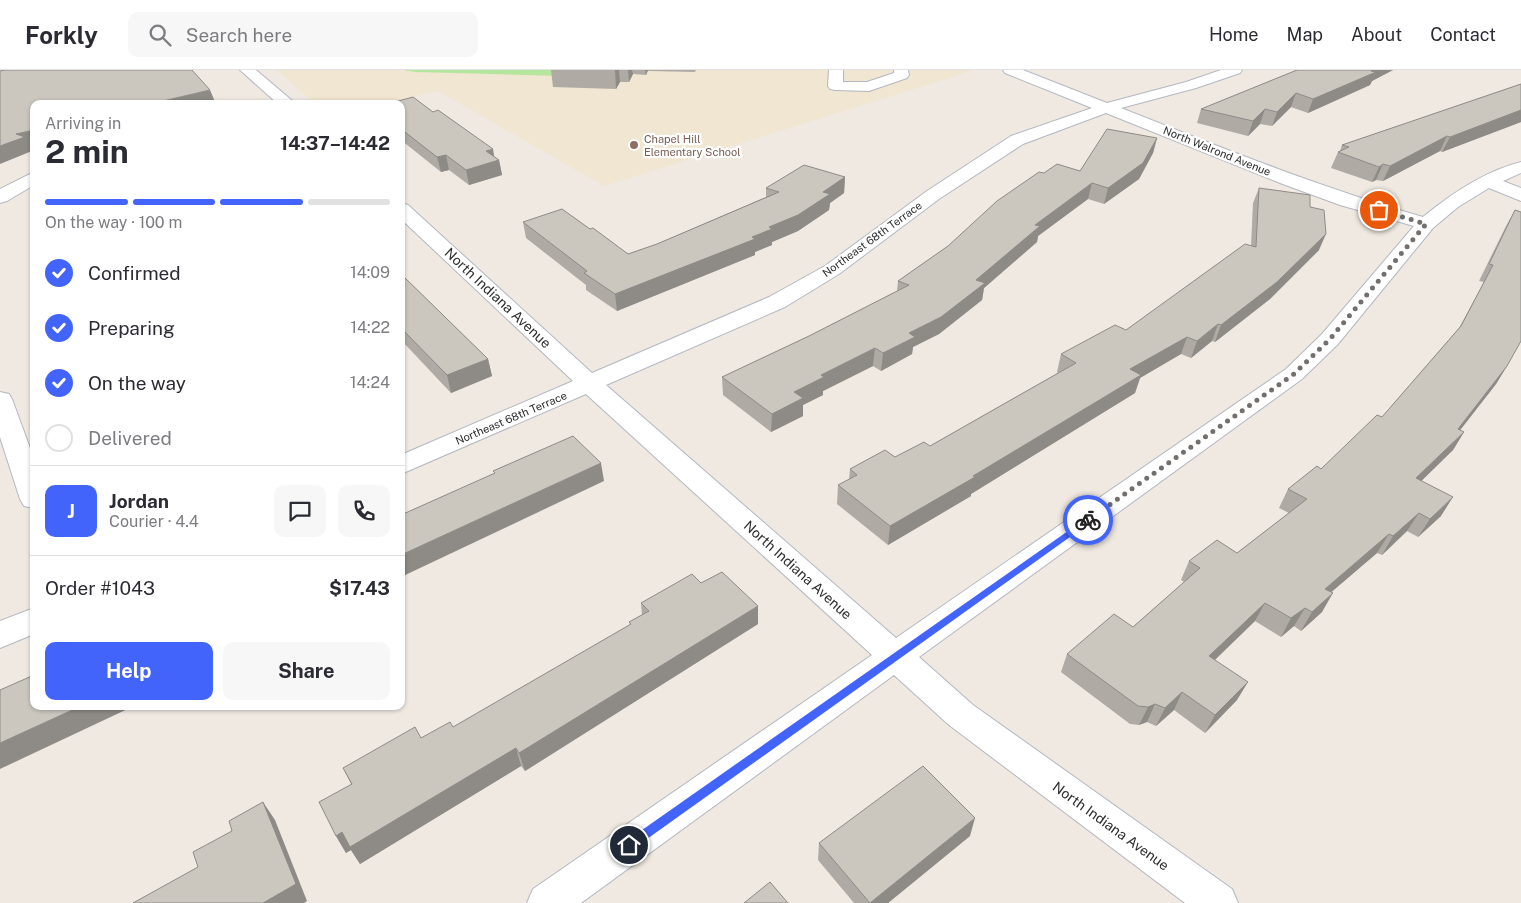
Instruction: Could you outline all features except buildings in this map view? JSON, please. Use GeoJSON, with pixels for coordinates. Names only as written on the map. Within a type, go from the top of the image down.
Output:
{"type":"FeatureCollection","features":[{"type":"Feature","properties":{"kind":"street"},"geometry":{"type":"LineString","coordinates":[[247,70],[283,100]]}},
{"type":"Feature","properties":{"kind":"street"},"geometry":{"type":"LineString","coordinates":[[836,70],[835,86],[869,87],[902,75],[902,70]]}},
{"type":"Feature","properties":{"kind":"street","name":"North Walrond Avenue"},"geometry":{"type":"LineString","coordinates":[[1010,70],[1108,107],[1286,179],[1347,201],[1426,224]]}},
{"type":"Feature","properties":{"kind":"street","name":"Northeast 68th Terrace"},"geometry":{"type":"LineString","coordinates":[[405,463],[777,302],[832,270],[932,195],[1017,140],[1108,107],[1191,85],[1235,70]]}},
{"type":"Feature","properties":{"kind":"street"},"geometry":{"type":"LineString","coordinates":[[548,903],[1294,374],[1330,339],[1426,224],[1451,203],[1488,181],[1520,168]]}},
{"type":"Feature","properties":{"kind":"street"},"geometry":{"type":"LineString","coordinates":[[0,197],[30,179]]}},
{"type":"Feature","properties":{"kind":"street"},"geometry":{"type":"LineString","coordinates":[[1488,181],[1521,194]]}},
{"type":"Feature","properties":{"kind":"street","name":"North Indiana Avenue"},"geometry":{"type":"LineString","coordinates":[[405,213],[590,384],[960,715],[1218,903]]}},
{"type":"Feature","properties":{"kind":"street"},"geometry":{"type":"LineString","coordinates":[[0,400],[30,487]]}},
{"type":"Feature","properties":{"kind":"street"},"geometry":{"type":"LineString","coordinates":[[0,634],[30,622]]}},
{"type":"Feature","properties":{"kind":"shaded area","name":"Chapel Hill Elementary School"},"geometry":{"type":"Polygon","coordinates":[[[277,70],[975,70],[604,186],[438,91],[399,100],[311,100],[277,70]]]}},
{"type":"Feature","properties":{"kind":"green space"},"geometry":{"type":"Polygon","coordinates":[[[404,70],[564,70],[560,76],[415,72],[404,70]]]}},
{"type":"Feature","properties":{"kind":"way so far"},"geometry":{"type":"LineString","coordinates":[[1088,520],[1294,374],[1330,339],[1426,224],[1379,210]]}},
{"type":"Feature","properties":{"kind":"place","name":"Chapel Hill Elementary School"},"geometry":{"type":"Point","coordinates":[634,145]}},
{"type":"Feature","properties":{"kind":"route"},"geometry":{"type":"LineString","coordinates":[[629,845],[1088,520]]}}]}
